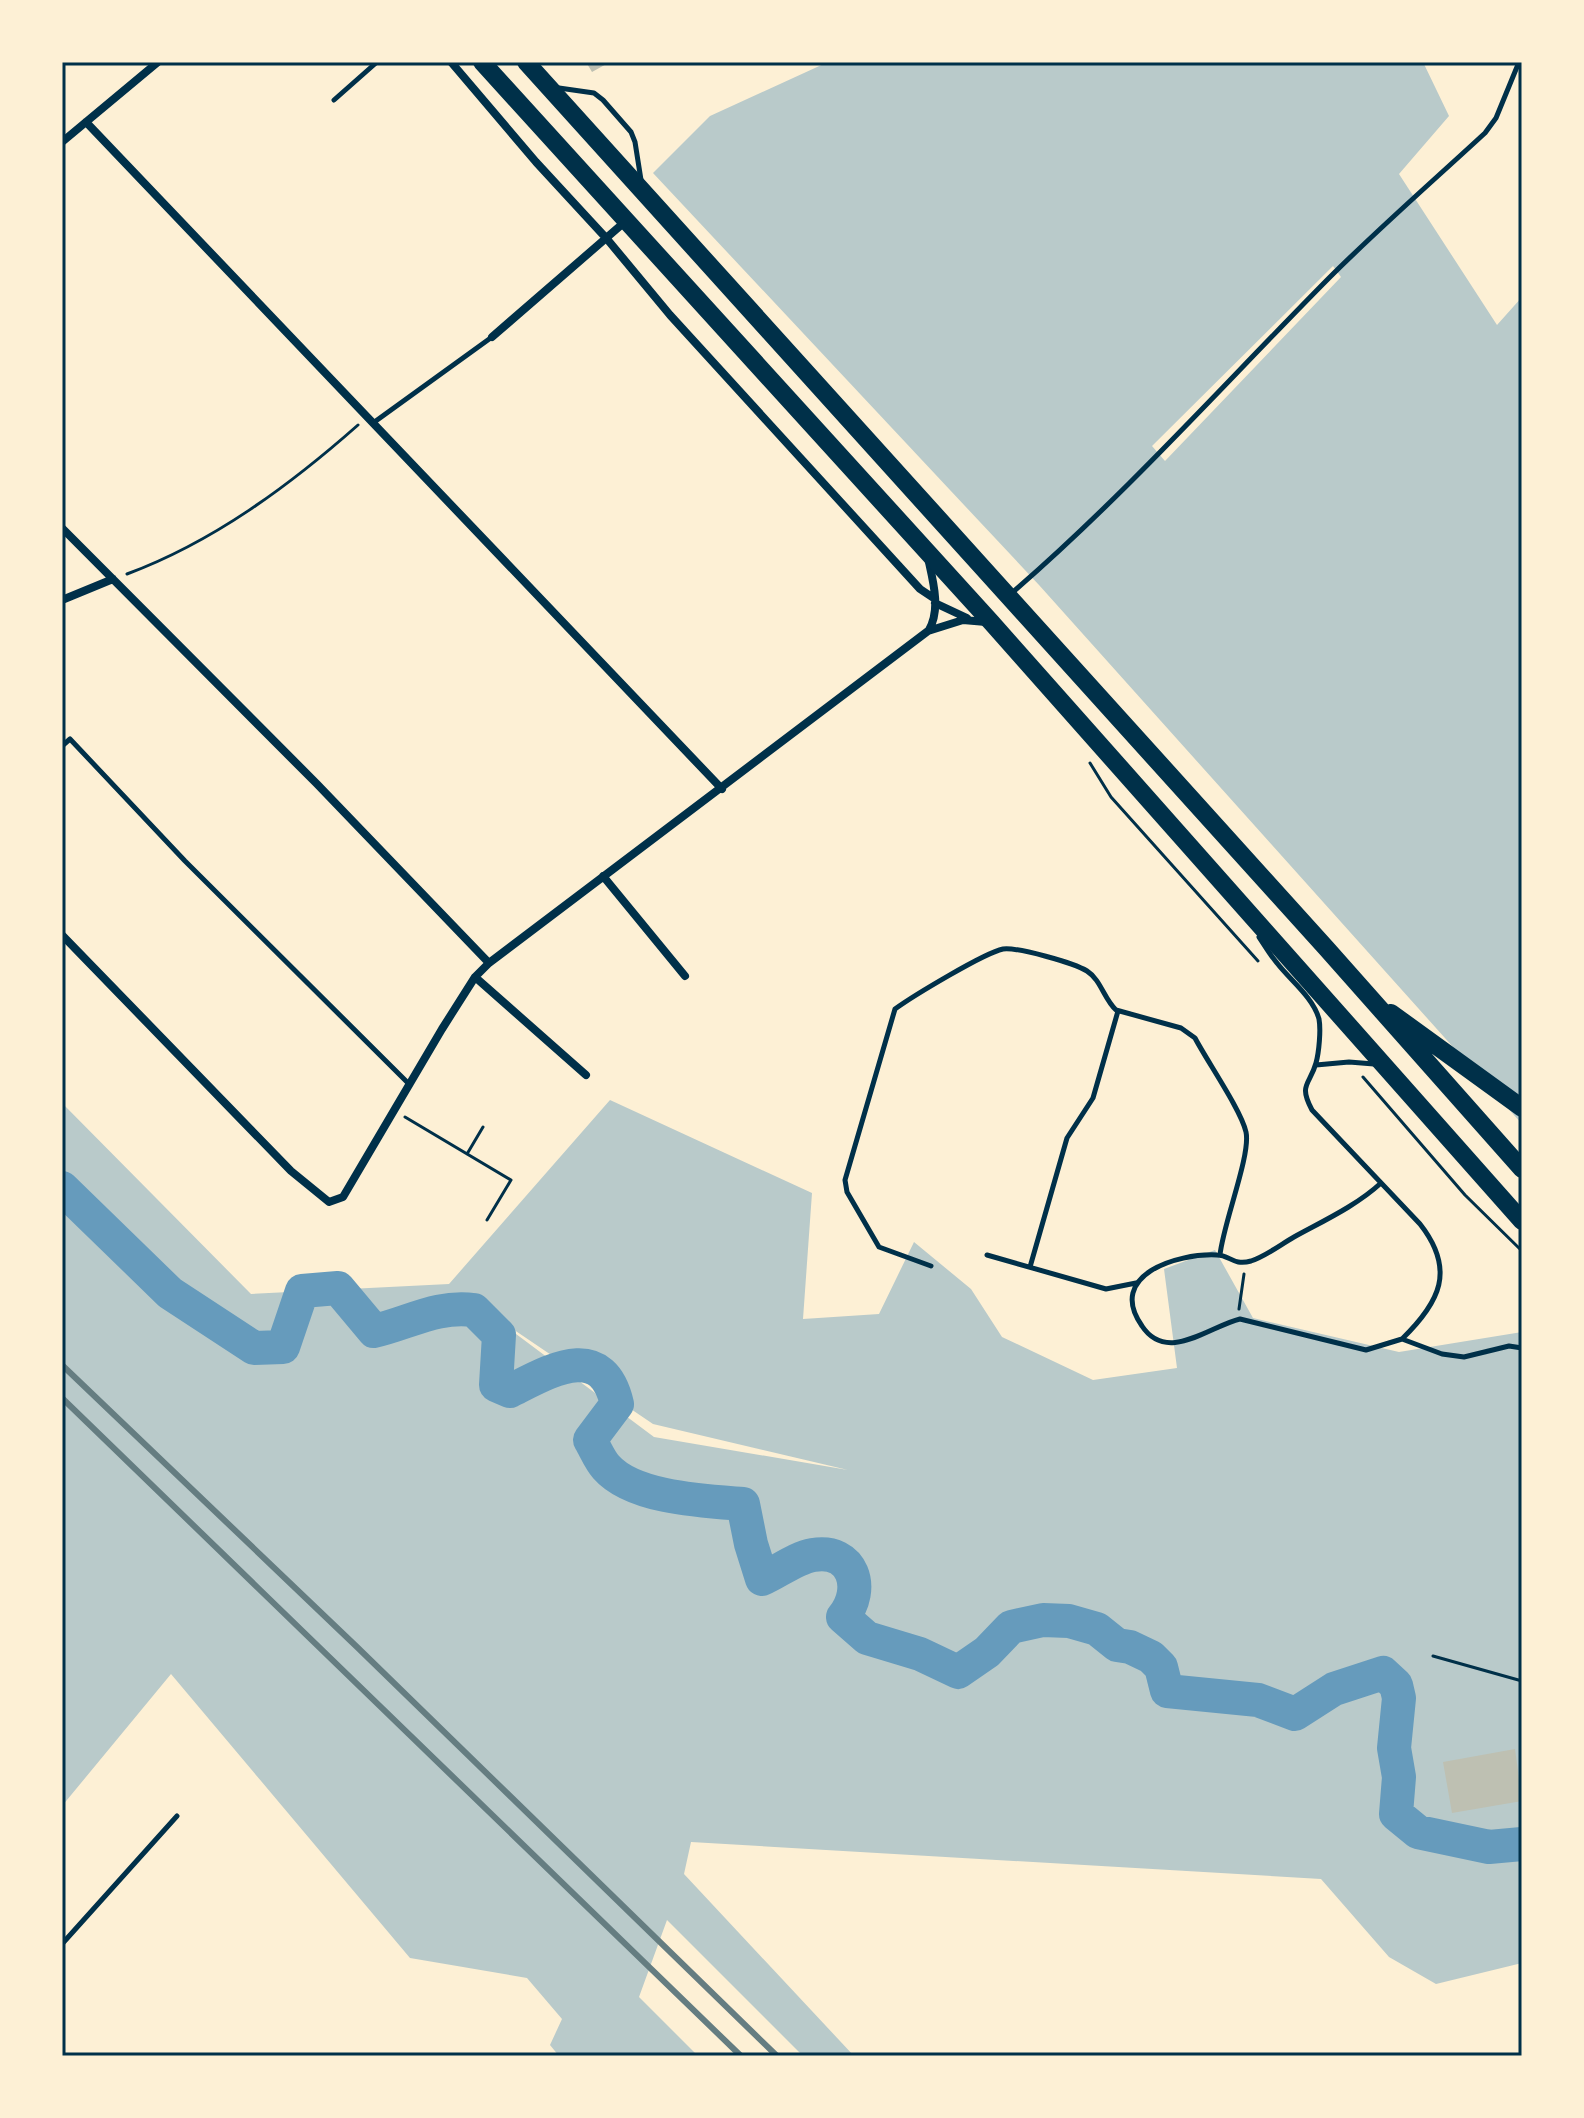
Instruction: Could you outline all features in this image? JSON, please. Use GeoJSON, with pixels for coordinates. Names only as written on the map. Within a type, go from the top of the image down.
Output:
{"type":"FeatureCollection","features":[{"type":"Feature","properties":{"kind":"highway"},"geometry":{"type":"LineString","coordinates":[[482,62],[991,622],[1522,1221]]}},
{"type":"Feature","properties":{"kind":"highway"},"geometry":{"type":"LineString","coordinates":[[526,62],[1009,595],[1522,1169]]}},
{"type":"Feature","properties":{"kind":"highway"},"geometry":{"type":"LineString","coordinates":[[1369,998],[1436,1043],[1522,1108]]}},
{"type":"Feature","properties":{"kind":"street"},"geometry":{"type":"LineString","coordinates":[[62,142],[158,62]]}},
{"type":"Feature","properties":{"kind":"street"},"geometry":{"type":"LineString","coordinates":[[451,62],[836,501],[854,516],[920,589],[935,601],[972,620]]}},
{"type":"Feature","properties":{"kind":"street"},"geometry":{"type":"LineString","coordinates":[[86,122],[722,789]]}},
{"type":"Feature","properties":{"kind":"street"},"geometry":{"type":"LineString","coordinates":[[492,337],[627,220]]}},
{"type":"Feature","properties":{"kind":"street"},"geometry":{"type":"LineString","coordinates":[[62,528],[317,784],[489,963]]}},
{"type":"Feature","properties":{"kind":"street"},"geometry":{"type":"LineString","coordinates":[[925,549],[935,601],[934,619],[928,631]]}},
{"type":"Feature","properties":{"kind":"street"},"geometry":{"type":"LineString","coordinates":[[62,600],[113,579]]}},
{"type":"Feature","properties":{"kind":"street"},"geometry":{"type":"LineString","coordinates":[[62,935],[291,1171],[329,1202],[343,1197],[475,977],[489,963],[928,631],[956,621],[991,622]]}},
{"type":"Feature","properties":{"kind":"street"},"geometry":{"type":"LineString","coordinates":[[603,876],[685,976]]}},
{"type":"Feature","properties":{"kind":"street"},"geometry":{"type":"LineString","coordinates":[[475,977],[586,1075]]}},
{"type":"Feature","properties":{"kind":"lane"},"geometry":{"type":"LineString","coordinates":[[334,100],[377,62]]}},
{"type":"Feature","properties":{"kind":"lane"},"geometry":{"type":"LineString","coordinates":[[1009,595],[1159,454],[1331,275],[1485,133],[1496,118],[1519,62]]}},
{"type":"Feature","properties":{"kind":"lane"},"geometry":{"type":"LineString","coordinates":[[540,79],[556,87],[594,93],[603,100],[631,132],[639,174],[648,199]]}},
{"type":"Feature","properties":{"kind":"lane"},"geometry":{"type":"LineString","coordinates":[[370,421],[492,337]]}},
{"type":"Feature","properties":{"kind":"lane"},"geometry":{"type":"LineString","coordinates":[[62,746],[70,739],[185,861],[410,1085]]}},
{"type":"Feature","properties":{"kind":"lane"},"geometry":{"type":"LineString","coordinates":[[1229,893],[1275,962],[1316,1012],[1320,1022],[1316,1065],[1305,1088],[1307,1101],[1312,1110],[1381,1183],[1431,1239],[1440,1263],[1440,1282],[1424,1318],[1402,1339],[1366,1350],[1240,1319],[1223,1323],[1192,1340],[1177,1343],[1161,1341],[1147,1333],[1139,1322],[1132,1301],[1136,1283],[1143,1274],[1166,1264],[1220,1255],[1232,1262],[1246,1262],[1358,1201],[1381,1183]]}},
{"type":"Feature","properties":{"kind":"lane"},"geometry":{"type":"LineString","coordinates":[[931,1266],[879,1247],[845,1185],[895,1009],[992,953],[1010,948],[1078,967],[1089,973],[1118,1011],[1189,1032],[1195,1038],[1243,1122],[1247,1141],[1222,1236],[1220,1255]]}},
{"type":"Feature","properties":{"kind":"lane"},"geometry":{"type":"LineString","coordinates":[[1030,1267],[1067,1138],[1093,1098],[1118,1011]]}},
{"type":"Feature","properties":{"kind":"lane"},"geometry":{"type":"LineString","coordinates":[[1316,1065],[1349,1062],[1386,1065]]}},
{"type":"Feature","properties":{"kind":"lane"},"geometry":{"type":"LineString","coordinates":[[987,1255],[1106,1289],[1136,1283]]}},
{"type":"Feature","properties":{"kind":"lane"},"geometry":{"type":"LineString","coordinates":[[1402,1339],[1442,1354],[1464,1357],[1509,1346],[1522,1348]]}},
{"type":"Feature","properties":{"kind":"lane"},"geometry":{"type":"LineString","coordinates":[[62,1944],[177,1816]]}},
{"type":"Feature","properties":{"kind":"path"},"geometry":{"type":"LineString","coordinates":[[113,579],[195,545],[370,421]]}},
{"type":"Feature","properties":{"kind":"path"},"geometry":{"type":"LineString","coordinates":[[1087,759],[1111,797],[1262,965]]}},
{"type":"Feature","properties":{"kind":"path"},"geometry":{"type":"LineString","coordinates":[[1364,1079],[1465,1195],[1522,1251]]}},
{"type":"Feature","properties":{"kind":"path"},"geometry":{"type":"LineString","coordinates":[[394,1111],[511,1180],[487,1220]]}},
{"type":"Feature","properties":{"kind":"path"},"geometry":{"type":"LineString","coordinates":[[467,1154],[483,1127]]}},
{"type":"Feature","properties":{"kind":"path"},"geometry":{"type":"LineString","coordinates":[[1240,1319],[1238,1303],[1246,1262]]}},
{"type":"Feature","properties":{"kind":"path"},"geometry":{"type":"LineString","coordinates":[[1433,1656],[1522,1681]]}},
{"type":"Feature","properties":{"kind":"shaded area"},"geometry":{"type":"Polygon","coordinates":[[[828,62],[1423,62],[1449,116],[1399,174],[1497,325],[1522,297],[1522,1124],[1039,585],[653,173],[710,116],[828,62]],[[1333,266],[1152,446],[1165,461],[1341,277],[1333,266]]]}},
{"type":"Feature","properties":{"kind":"shaded area"},"geometry":{"type":"Polygon","coordinates":[[[610,1100],[812,1193],[803,1319],[879,1314],[914,1242],[971,1289],[1002,1337],[1093,1380],[1177,1368],[1164,1269],[1215,1250],[1253,1318],[1399,1352],[1522,1332],[1522,1963],[1436,1984],[1389,1957],[1321,1879],[691,1842],[684,1874],[854,2056],[803,2056],[667,1920],[639,1997],[698,2056],[559,2056],[550,2045],[562,2019],[527,1978],[410,1958],[171,1674],[62,1806],[62,1103],[251,1294],[449,1284],[610,1100]],[[473,1302],[654,1437],[848,1470],[653,1424],[473,1302]]]}},
{"type":"Feature","properties":{"kind":"building"},"geometry":{"type":"Polygon","coordinates":[[[586,62],[610,62],[592,72],[586,62]]]}},
{"type":"Feature","properties":{"kind":"building"},"geometry":{"type":"Polygon","coordinates":[[[1515,1749],[1522,1801],[1452,1813],[1443,1762],[1515,1749]]]}},
{"type":"Feature","properties":{"kind":"waterway"},"geometry":{"type":"LineString","coordinates":[[62,1188],[170,1293],[254,1348],[283,1347],[302,1291],[338,1288],[374,1331],[435,1312],[474,1310],[499,1335],[496,1385],[510,1391],[557,1369],[587,1366],[600,1372],[610,1384],[617,1404],[590,1440],[604,1464],[618,1477],[651,1492],[743,1504],[762,1579],[813,1555],[838,1558],[852,1573],[854,1583],[854,1595],[843,1617],[867,1638],[920,1654],[958,1672],[987,1652],[1011,1627],[1043,1620],[1069,1621],[1097,1629],[1117,1645],[1130,1647],[1151,1657],[1161,1667],[1167,1691],[1258,1700],[1295,1714],[1334,1689],[1383,1673],[1396,1685],[1399,1698],[1394,1748],[1399,1777],[1396,1814],[1418,1832],[1489,1847],[1522,1844]]}},
{"type":"Feature","properties":{"kind":"railway"},"geometry":{"type":"LineString","coordinates":[[62,1365],[777,2056]]}},
{"type":"Feature","properties":{"kind":"railway"},"geometry":{"type":"LineString","coordinates":[[62,1398],[741,2056]]}}]}
